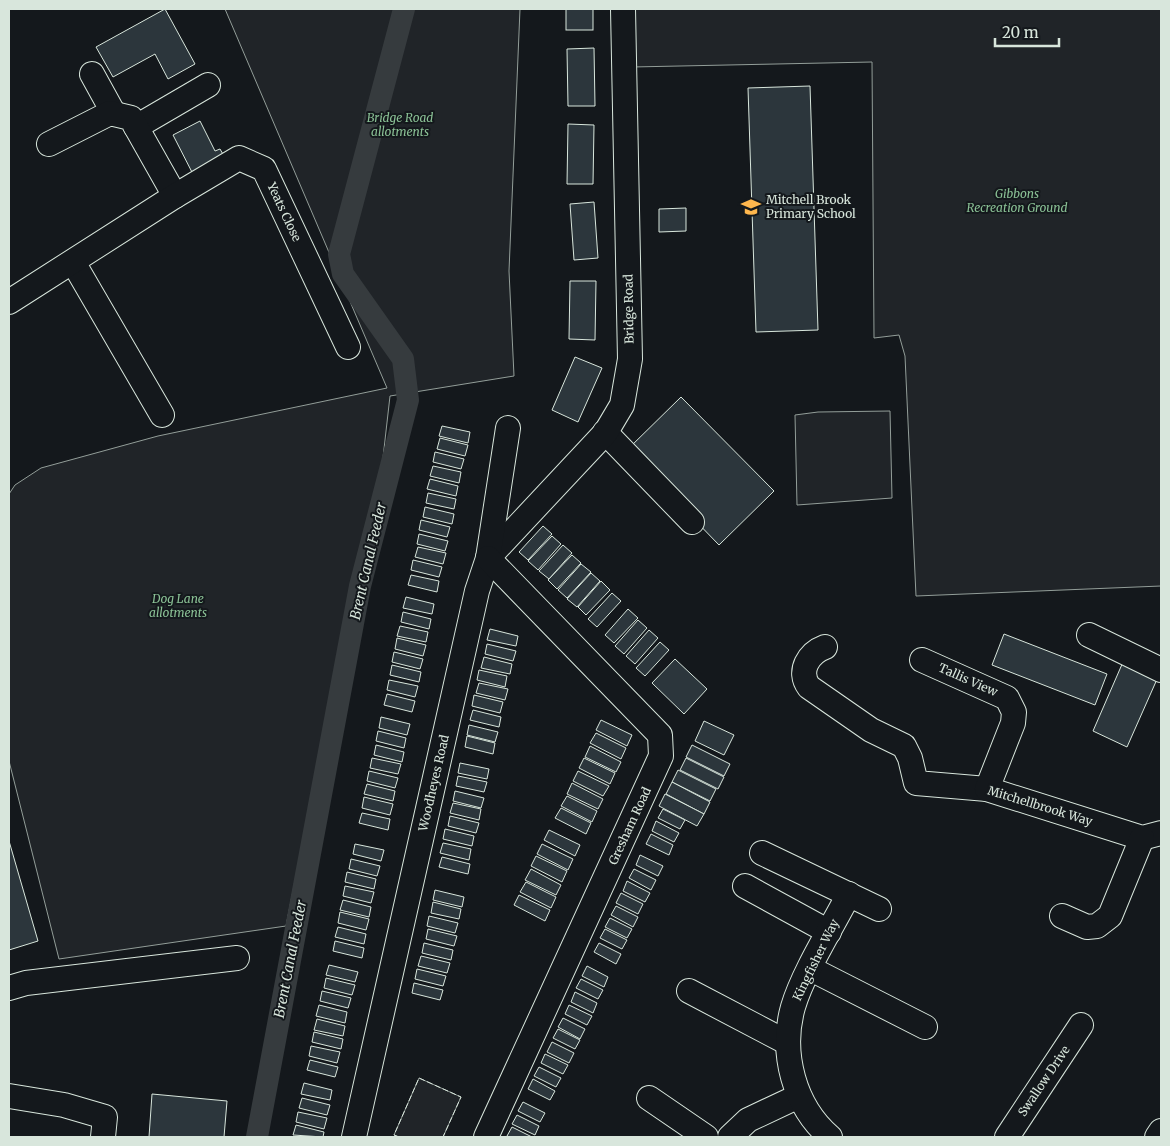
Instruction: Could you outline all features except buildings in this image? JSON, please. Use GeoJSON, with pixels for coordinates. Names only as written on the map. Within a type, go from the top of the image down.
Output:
{"type":"FeatureCollection","features":[{"type":"Feature","properties":{"kind":"street","name":"Bridge Road"},"geometry":{"type":"LineString","coordinates":[[488,558],[605,432],[622,404],[630,359],[622,9]]}},
{"type":"Feature","properties":{"kind":"street"},"geometry":{"type":"LineString","coordinates":[[92,74],[114,114]]}},
{"type":"Feature","properties":{"kind":"street"},"geometry":{"type":"LineString","coordinates":[[136,127],[208,85]]}},
{"type":"Feature","properties":{"kind":"street"},"geometry":{"type":"LineString","coordinates":[[49,144],[110,113],[131,118],[175,196]]}},
{"type":"Feature","properties":{"kind":"street","name":"Yeats Close"},"geometry":{"type":"LineString","coordinates":[[9,302],[175,196],[239,158],[264,170],[348,347]]}},
{"type":"Feature","properties":{"kind":"street"},"geometry":{"type":"LineString","coordinates":[[74,262],[162,415]]}},
{"type":"Feature","properties":{"kind":"street","name":"Woodheyes Road"},"geometry":{"type":"LineString","coordinates":[[354,1137],[475,601],[488,558],[508,428]]}},
{"type":"Feature","properties":{"kind":"street"},"geometry":{"type":"LineString","coordinates":[[605,432],[692,522]]}},
{"type":"Feature","properties":{"kind":"street","name":"Gresham Road"},"geometry":{"type":"LineString","coordinates":[[486,1137],[661,756],[660,735],[488,558]]}},
{"type":"Feature","properties":{"kind":"street"},"geometry":{"type":"LineString","coordinates":[[1090,635],[1161,670]]}},
{"type":"Feature","properties":{"kind":"street","name":"Mitchellbrook Way"},"geometry":{"type":"LineString","coordinates":[[825,648],[816,651],[808,660],[804,676],[805,682],[809,687],[871,730],[904,746],[910,758],[908,785],[988,789],[1152,836]]}},
{"type":"Feature","properties":{"kind":"street","name":"Tallis View"},"geometry":{"type":"LineString","coordinates":[[922,660],[1007,698],[1014,712],[1014,723],[988,789]]}},
{"type":"Feature","properties":{"kind":"street"},"geometry":{"type":"LineString","coordinates":[[1062,916],[1087,927],[1097,926],[1110,916],[1152,836]]}},
{"type":"Feature","properties":{"kind":"street"},"geometry":{"type":"LineString","coordinates":[[762,853],[879,910]]}},
{"type":"Feature","properties":{"kind":"street"},"geometry":{"type":"LineString","coordinates":[[744,886],[829,932]]}},
{"type":"Feature","properties":{"kind":"street","name":"Kingfisher Way"},"geometry":{"type":"LineString","coordinates":[[830,1137],[812,1118],[799,1096],[791,1071],[788,1043],[793,1008],[810,969],[849,894]]}},
{"type":"Feature","properties":{"kind":"street"},"geometry":{"type":"LineString","coordinates":[[9,988],[26,982],[237,958]]}},
{"type":"Feature","properties":{"kind":"street"},"geometry":{"type":"LineString","coordinates":[[810,969],[925,1027]]}},
{"type":"Feature","properties":{"kind":"street"},"geometry":{"type":"LineString","coordinates":[[690,991],[788,1043]]}},
{"type":"Feature","properties":{"kind":"street","name":"Swallow Drive"},"geometry":{"type":"LineString","coordinates":[[1007,1137],[1082,1025]]}},
{"type":"Feature","properties":{"kind":"street"},"geometry":{"type":"LineString","coordinates":[[9,1096],[64,1105],[105,1117],[103,1137]]}},
{"type":"Feature","properties":{"kind":"street"},"geometry":{"type":"LineString","coordinates":[[730,1137],[748,1120],[799,1096]]}},
{"type":"Feature","properties":{"kind":"street"},"geometry":{"type":"LineString","coordinates":[[649,1098],[706,1137]]}},
{"type":"Feature","properties":{"kind":"street"},"geometry":{"type":"LineString","coordinates":[[1157,1137],[1161,1131]]}},
{"type":"Feature","properties":{"kind":"green space","name":"Dog Lane allotments"},"geometry":{"type":"Polygon","coordinates":[[[225,9],[520,9],[509,271],[514,376],[390,396],[380,484],[357,569],[286,926],[59,959],[9,761],[9,494],[15,485],[41,468],[158,436],[387,388],[225,9]]]}},
{"type":"Feature","properties":{"kind":"green space","name":"Gibbons Recreation Ground"},"geometry":{"type":"Polygon","coordinates":[[[631,9],[1161,9],[1161,586],[916,596],[905,356],[899,335],[874,338],[872,62],[632,67],[631,9]]]}},
{"type":"Feature","properties":{"kind":"green space"},"geometry":{"type":"Polygon","coordinates":[[[890,411],[892,498],[797,505],[795,415],[818,412],[890,411]]]}},
{"type":"Feature","properties":{"kind":"green space"},"geometry":{"type":"Polygon","coordinates":[[[419,1078],[461,1097],[443,1137],[399,1137],[394,1135],[419,1078]]]}},
{"type":"Feature","properties":{"kind":"waterway","name":"Brent Canal Feeder"},"geometry":{"type":"LineString","coordinates":[[257,1137],[360,586],[408,400],[403,359],[343,274],[339,254],[404,9]]}},
{"type":"Feature","properties":{"kind":"fence"},"geometry":{"type":"LineString","coordinates":[[399,1137],[394,1135],[419,1078],[461,1097],[443,1137]]}},
{"type":"Feature","properties":{"kind":"place","name":"Mitchell Brook Primary School"},"geometry":{"type":"Point","coordinates":[751,207]}},
{"type":"Feature","properties":{"kind":"park label","name":"Bridge Road allotments"},"geometry":{"type":"Point","coordinates":[400,125]}}]}
